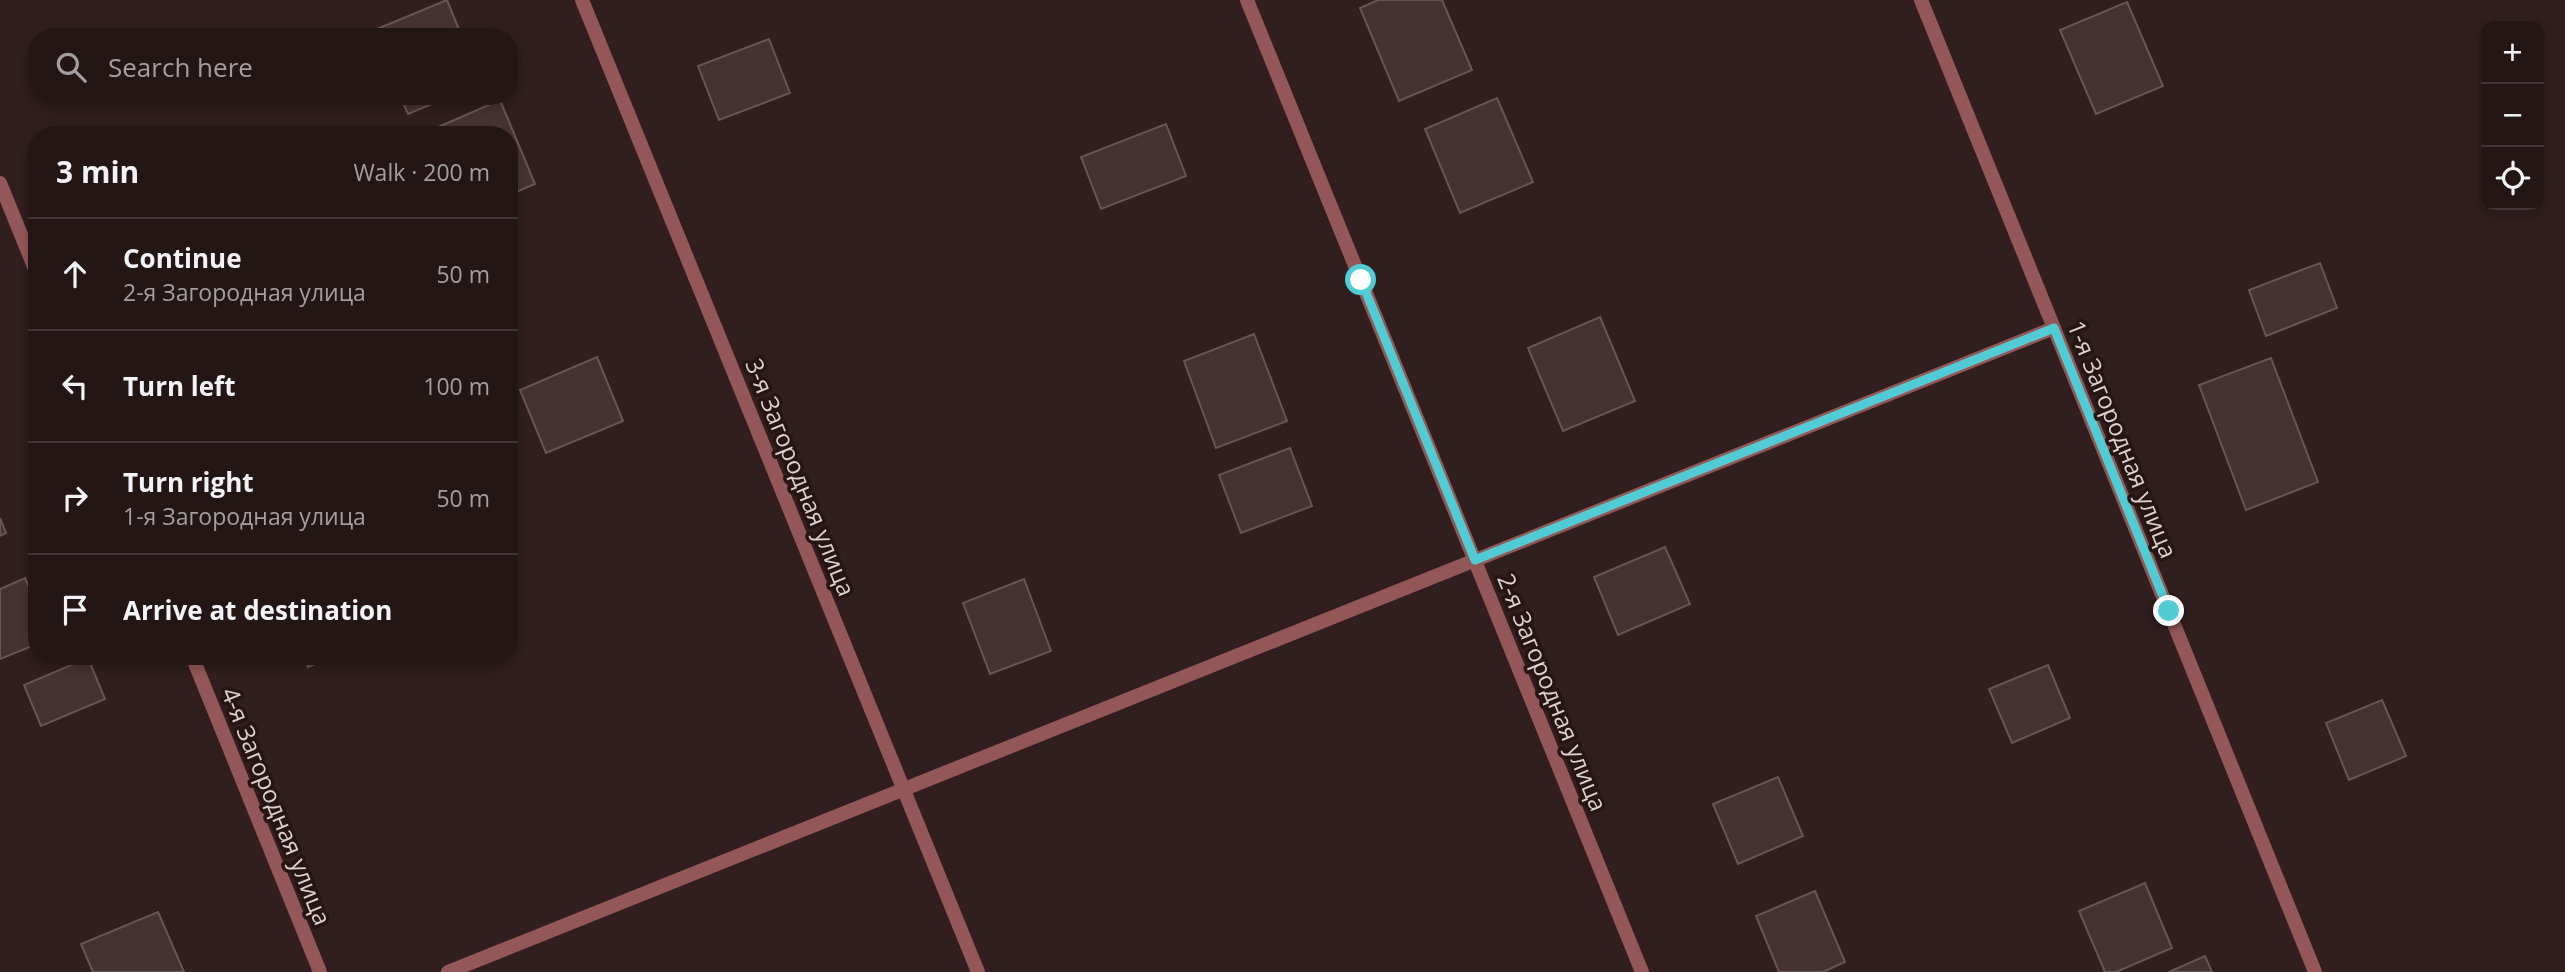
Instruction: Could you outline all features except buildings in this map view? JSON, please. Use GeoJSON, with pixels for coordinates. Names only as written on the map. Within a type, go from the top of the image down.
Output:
{"type":"FeatureCollection","features":[{"type":"Feature","properties":{"kind":"street","name":"3-я Загородная улица"},"geometry":{"type":"LineString","coordinates":[[582,0],[978,972]]}},
{"type":"Feature","properties":{"kind":"street","name":"2-я Загородная улица"},"geometry":{"type":"LineString","coordinates":[[1247,0],[1642,972]]}},
{"type":"Feature","properties":{"kind":"street","name":"1-я Загородная улица"},"geometry":{"type":"LineString","coordinates":[[1921,0],[2315,972]]}},
{"type":"Feature","properties":{"kind":"street"},"geometry":{"type":"LineString","coordinates":[[0,183],[28,252]]}},
{"type":"Feature","properties":{"kind":"street"},"geometry":{"type":"LineString","coordinates":[[448,972],[2054,328]]}},
{"type":"Feature","properties":{"kind":"street","name":"4-я Загородная улица"},"geometry":{"type":"LineString","coordinates":[[196,665],[320,972]]}},
{"type":"Feature","properties":{"kind":"route"},"geometry":{"type":"LineString","coordinates":[[1361,280],[1475,560],[2054,328],[2169,611]]}}]}
